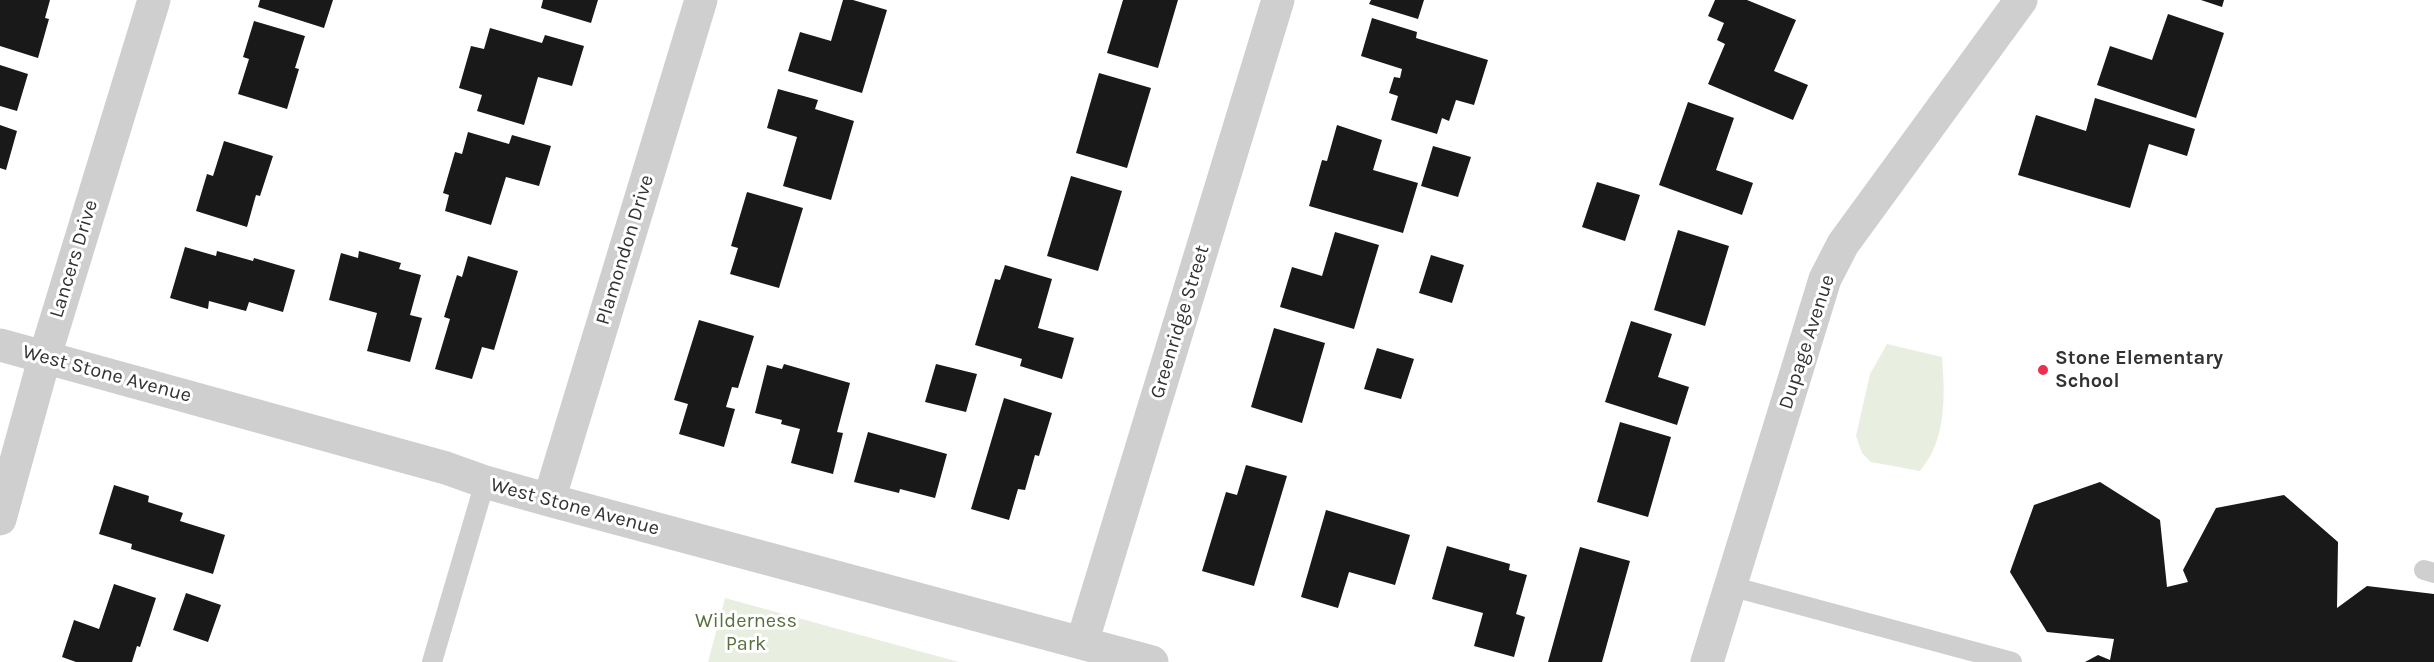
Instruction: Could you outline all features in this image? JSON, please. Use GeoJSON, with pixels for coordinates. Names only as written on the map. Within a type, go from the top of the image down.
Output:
{"type":"FeatureCollection","features":[{"type":"Feature","properties":{"kind":"street","name":"Lancers Drive"},"geometry":{"type":"LineString","coordinates":[[0,519],[45,356],[154,0]]}},
{"type":"Feature","properties":{"kind":"street","name":"Plamondon Drive"},"geometry":{"type":"LineString","coordinates":[[549,500],[701,0]]}},
{"type":"Feature","properties":{"kind":"street","name":"Greenridge Street"},"geometry":{"type":"LineString","coordinates":[[1082,643],[1278,0]]}},
{"type":"Feature","properties":{"kind":"street","name":"Dupage Avenue"},"geometry":{"type":"LineString","coordinates":[[1707,662],[1825,279],[1843,244],[2021,0]]}},
{"type":"Feature","properties":{"kind":"street","name":"West Stone Avenue"},"geometry":{"type":"LineString","coordinates":[[0,345],[446,468],[484,482],[549,500],[1152,662]]}},
{"type":"Feature","properties":{"kind":"lane"},"geometry":{"type":"LineString","coordinates":[[432,662],[484,482]]}},
{"type":"Feature","properties":{"kind":"lane"},"geometry":{"type":"LineString","coordinates":[[1730,586],[2012,662]]}},
{"type":"Feature","properties":{"kind":"green space"},"geometry":{"type":"Polygon","coordinates":[[[1887,344],[1942,357],[1944,387],[1940,431],[1929,459],[1920,471],[1871,462],[1862,453],[1856,436],[1870,374],[1887,344]]]}},
{"type":"Feature","properties":{"kind":"green space","name":"Wilderness Park"},"geometry":{"type":"Polygon","coordinates":[[[725,598],[959,662],[708,662],[725,598]]]}},
{"type":"Feature","properties":{"kind":"building"},"geometry":{"type":"Polygon","coordinates":[[[0,0],[50,0],[45,18],[49,19],[38,58],[0,46],[0,0]]]}},
{"type":"Feature","properties":{"kind":"building"},"geometry":{"type":"Polygon","coordinates":[[[260,0],[333,0],[324,28],[258,7],[260,0]]]}},
{"type":"Feature","properties":{"kind":"building"},"geometry":{"type":"Polygon","coordinates":[[[543,0],[598,0],[591,23],[541,8],[543,0]]]}},
{"type":"Feature","properties":{"kind":"building"},"geometry":{"type":"Polygon","coordinates":[[[843,0],[853,0],[887,10],[862,93],[788,71],[800,32],[831,41],[843,0]]]}},
{"type":"Feature","properties":{"kind":"building"},"geometry":{"type":"Polygon","coordinates":[[[1123,0],[1178,0],[1158,68],[1107,53],[1123,0]]]}},
{"type":"Feature","properties":{"kind":"building"},"geometry":{"type":"Polygon","coordinates":[[[1371,0],[1424,0],[1418,19],[1369,4],[1371,0]]]}},
{"type":"Feature","properties":{"kind":"building"},"geometry":{"type":"Polygon","coordinates":[[[1715,0],[1747,0],[1796,20],[1774,71],[1808,85],[1793,120],[1708,84],[1725,44],[1717,40],[1724,23],[1708,16],[1715,0]]]}},
{"type":"Feature","properties":{"kind":"building"},"geometry":{"type":"Polygon","coordinates":[[[2201,0],[2224,0],[2222,7],[2201,0]]]}},
{"type":"Feature","properties":{"kind":"building"},"geometry":{"type":"Polygon","coordinates":[[[2168,14],[2224,33],[2196,118],[2097,85],[2110,46],[2152,60],[2168,14]]]}},
{"type":"Feature","properties":{"kind":"building"},"geometry":{"type":"Polygon","coordinates":[[[1372,18],[1417,32],[1416,38],[1488,60],[1474,105],[1456,100],[1449,121],[1442,118],[1437,134],[1391,120],[1398,96],[1389,93],[1394,77],[1400,78],[1402,69],[1361,56],[1372,18]]]}},
{"type":"Feature","properties":{"kind":"building"},"geometry":{"type":"Polygon","coordinates":[[[254,21],[305,36],[295,68],[299,69],[287,109],[238,94],[249,59],[243,57],[254,21]]]}},
{"type":"Feature","properties":{"kind":"building"},"geometry":{"type":"Polygon","coordinates":[[[490,28],[542,43],[545,35],[584,46],[572,86],[538,77],[524,125],[477,111],[482,95],[459,88],[471,46],[484,49],[490,28]]]}},
{"type":"Feature","properties":{"kind":"building"},"geometry":{"type":"Polygon","coordinates":[[[0,65],[28,74],[17,111],[0,106],[0,65]]]}},
{"type":"Feature","properties":{"kind":"building"},"geometry":{"type":"Polygon","coordinates":[[[1099,73],[1151,88],[1127,168],[1076,153],[1099,73]]]}},
{"type":"Feature","properties":{"kind":"building"},"geometry":{"type":"Polygon","coordinates":[[[778,89],[818,100],[815,109],[854,121],[831,200],[783,186],[797,137],[767,128],[778,89]]]}},
{"type":"Feature","properties":{"kind":"building"},"geometry":{"type":"Polygon","coordinates":[[[2095,98],[2195,129],[2187,156],[2149,144],[2130,208],[2018,175],[2036,115],[2086,131],[2095,98]]]}},
{"type":"Feature","properties":{"kind":"building"},"geometry":{"type":"Polygon","coordinates":[[[1688,102],[1734,118],[1716,170],[1753,183],[1742,215],[1659,185],[1688,102]]]}},
{"type":"Feature","properties":{"kind":"building"},"geometry":{"type":"Polygon","coordinates":[[[0,125],[17,131],[6,170],[0,168],[0,125]]]}},
{"type":"Feature","properties":{"kind":"building"},"geometry":{"type":"Polygon","coordinates":[[[1337,125],[1382,140],[1373,170],[1418,183],[1403,233],[1309,206],[1322,160],[1327,161],[1337,125]]]}},
{"type":"Feature","properties":{"kind":"building"},"geometry":{"type":"Polygon","coordinates":[[[468,132],[509,144],[512,135],[551,146],[539,186],[506,177],[491,225],[445,211],[449,195],[443,193],[455,152],[462,154],[468,132]]]}},
{"type":"Feature","properties":{"kind":"building"},"geometry":{"type":"Polygon","coordinates":[[[224,141],[273,156],[260,196],[256,195],[247,227],[196,211],[207,174],[213,176],[224,141]]]}},
{"type":"Feature","properties":{"kind":"building"},"geometry":{"type":"Polygon","coordinates":[[[1433,146],[1471,157],[1458,197],[1421,186],[1433,146]]]}},
{"type":"Feature","properties":{"kind":"building"},"geometry":{"type":"Polygon","coordinates":[[[1071,176],[1122,191],[1098,271],[1047,256],[1071,176]]]}},
{"type":"Feature","properties":{"kind":"building"},"geometry":{"type":"Polygon","coordinates":[[[1597,182],[1640,195],[1625,241],[1582,227],[1597,182]]]}},
{"type":"Feature","properties":{"kind":"building"},"geometry":{"type":"Polygon","coordinates":[[[747,192],[803,208],[779,288],[730,274],[738,248],[731,246],[747,192]]]}},
{"type":"Feature","properties":{"kind":"building"},"geometry":{"type":"Polygon","coordinates":[[[1678,230],[1729,246],[1705,326],[1654,310],[1678,230]]]}},
{"type":"Feature","properties":{"kind":"building"},"geometry":{"type":"Polygon","coordinates":[[[1335,232],[1379,245],[1354,329],[1280,307],[1292,267],[1322,276],[1335,232]]]}},
{"type":"Feature","properties":{"kind":"building"},"geometry":{"type":"Polygon","coordinates":[[[185,247],[216,256],[217,251],[253,261],[254,258],[295,270],[283,312],[249,302],[246,311],[209,301],[208,309],[170,298],[185,247]]]}},
{"type":"Feature","properties":{"kind":"building"},"geometry":{"type":"Polygon","coordinates":[[[359,251],[401,263],[399,269],[421,275],[410,315],[422,318],[410,362],[367,351],[377,313],[329,300],[341,253],[358,258],[359,251]]]}},
{"type":"Feature","properties":{"kind":"building"},"geometry":{"type":"Polygon","coordinates":[[[1431,255],[1464,265],[1452,303],[1419,293],[1431,255]]]}},
{"type":"Feature","properties":{"kind":"building"},"geometry":{"type":"Polygon","coordinates":[[[468,256],[518,271],[494,350],[482,347],[472,379],[435,369],[450,319],[444,317],[457,275],[462,277],[468,256]]]}},
{"type":"Feature","properties":{"kind":"building"},"geometry":{"type":"Polygon","coordinates":[[[1005,265],[1052,279],[1038,328],[1074,338],[1062,379],[1020,366],[1022,359],[975,345],[995,279],[1000,280],[1005,265]]]}},
{"type":"Feature","properties":{"kind":"building"},"geometry":{"type":"Polygon","coordinates":[[[699,320],[754,336],[738,388],[732,387],[726,407],[735,409],[724,447],[679,434],[688,404],[674,400],[699,320]]]}},
{"type":"Feature","properties":{"kind":"building"},"geometry":{"type":"Polygon","coordinates":[[[1631,321],[1672,334],[1658,377],[1689,387],[1677,425],[1605,402],[1631,321]]]}},
{"type":"Feature","properties":{"kind":"building"},"geometry":{"type":"Polygon","coordinates":[[[1274,328],[1325,343],[1302,423],[1251,407],[1274,328]]]}},
{"type":"Feature","properties":{"kind":"building"},"geometry":{"type":"Polygon","coordinates":[[[1377,348],[1414,359],[1401,399],[1364,389],[1377,348]]]}},
{"type":"Feature","properties":{"kind":"building"},"geometry":{"type":"Polygon","coordinates":[[[784,364],[850,383],[837,432],[843,433],[833,474],[791,463],[800,429],[781,424],[782,420],[755,413],[767,365],[782,369],[784,364]]]}},
{"type":"Feature","properties":{"kind":"building"},"geometry":{"type":"Polygon","coordinates":[[[936,364],[977,374],[966,412],[925,402],[936,364]]]}},
{"type":"Feature","properties":{"kind":"building"},"geometry":{"type":"Polygon","coordinates":[[[1004,398],[1052,413],[1039,456],[1035,455],[1025,490],[1018,489],[1009,520],[971,509],[1004,398]]]}},
{"type":"Feature","properties":{"kind":"building"},"geometry":{"type":"Polygon","coordinates":[[[1620,422],[1671,437],[1648,517],[1597,502],[1620,422]]]}},
{"type":"Feature","properties":{"kind":"building"},"geometry":{"type":"Polygon","coordinates":[[[868,432],[947,454],[935,498],[900,489],[899,493],[854,482],[868,432]]]}},
{"type":"Feature","properties":{"kind":"building"},"geometry":{"type":"Polygon","coordinates":[[[1246,465],[1287,476],[1254,586],[1202,571],[1226,492],[1237,495],[1246,465]]]}},
{"type":"Feature","properties":{"kind":"building"},"geometry":{"type":"Polygon","coordinates":[[[2100,482],[2160,520],[2167,587],[2188,582],[2183,570],[2216,508],[2284,495],[2338,542],[2337,608],[2367,586],[2434,594],[2434,662],[2085,662],[2098,655],[2110,660],[2114,639],[2047,632],[2010,572],[2034,505],[2100,482]]]}},
{"type":"Feature","properties":{"kind":"building"},"geometry":{"type":"Polygon","coordinates":[[[114,485],[149,496],[148,502],[183,513],[180,521],[225,535],[213,574],[131,549],[132,544],[99,534],[114,485]]]}},
{"type":"Feature","properties":{"kind":"building"},"geometry":{"type":"Polygon","coordinates":[[[1326,510],[1410,535],[1395,585],[1349,572],[1338,608],[1301,597],[1326,510]]]}},
{"type":"Feature","properties":{"kind":"building"},"geometry":{"type":"Polygon","coordinates":[[[1447,546],[1510,564],[1509,570],[1527,575],[1516,614],[1525,617],[1514,657],[1474,646],[1483,613],[1432,599],[1447,546]]]}},
{"type":"Feature","properties":{"kind":"building"},"geometry":{"type":"Polygon","coordinates":[[[1580,547],[1630,561],[1602,662],[1548,662],[1580,547]]]}},
{"type":"Feature","properties":{"kind":"building"},"geometry":{"type":"Polygon","coordinates":[[[114,584],[156,598],[140,647],[137,646],[132,662],[76,662],[62,657],[74,620],[99,629],[114,584]]]}},
{"type":"Feature","properties":{"kind":"building"},"geometry":{"type":"Polygon","coordinates":[[[186,593],[221,605],[208,642],[173,630],[186,593]]]}},
{"type":"Feature","properties":{"kind":"place","name":"Stone Elementary School"},"geometry":{"type":"Point","coordinates":[2043,370]}}]}
